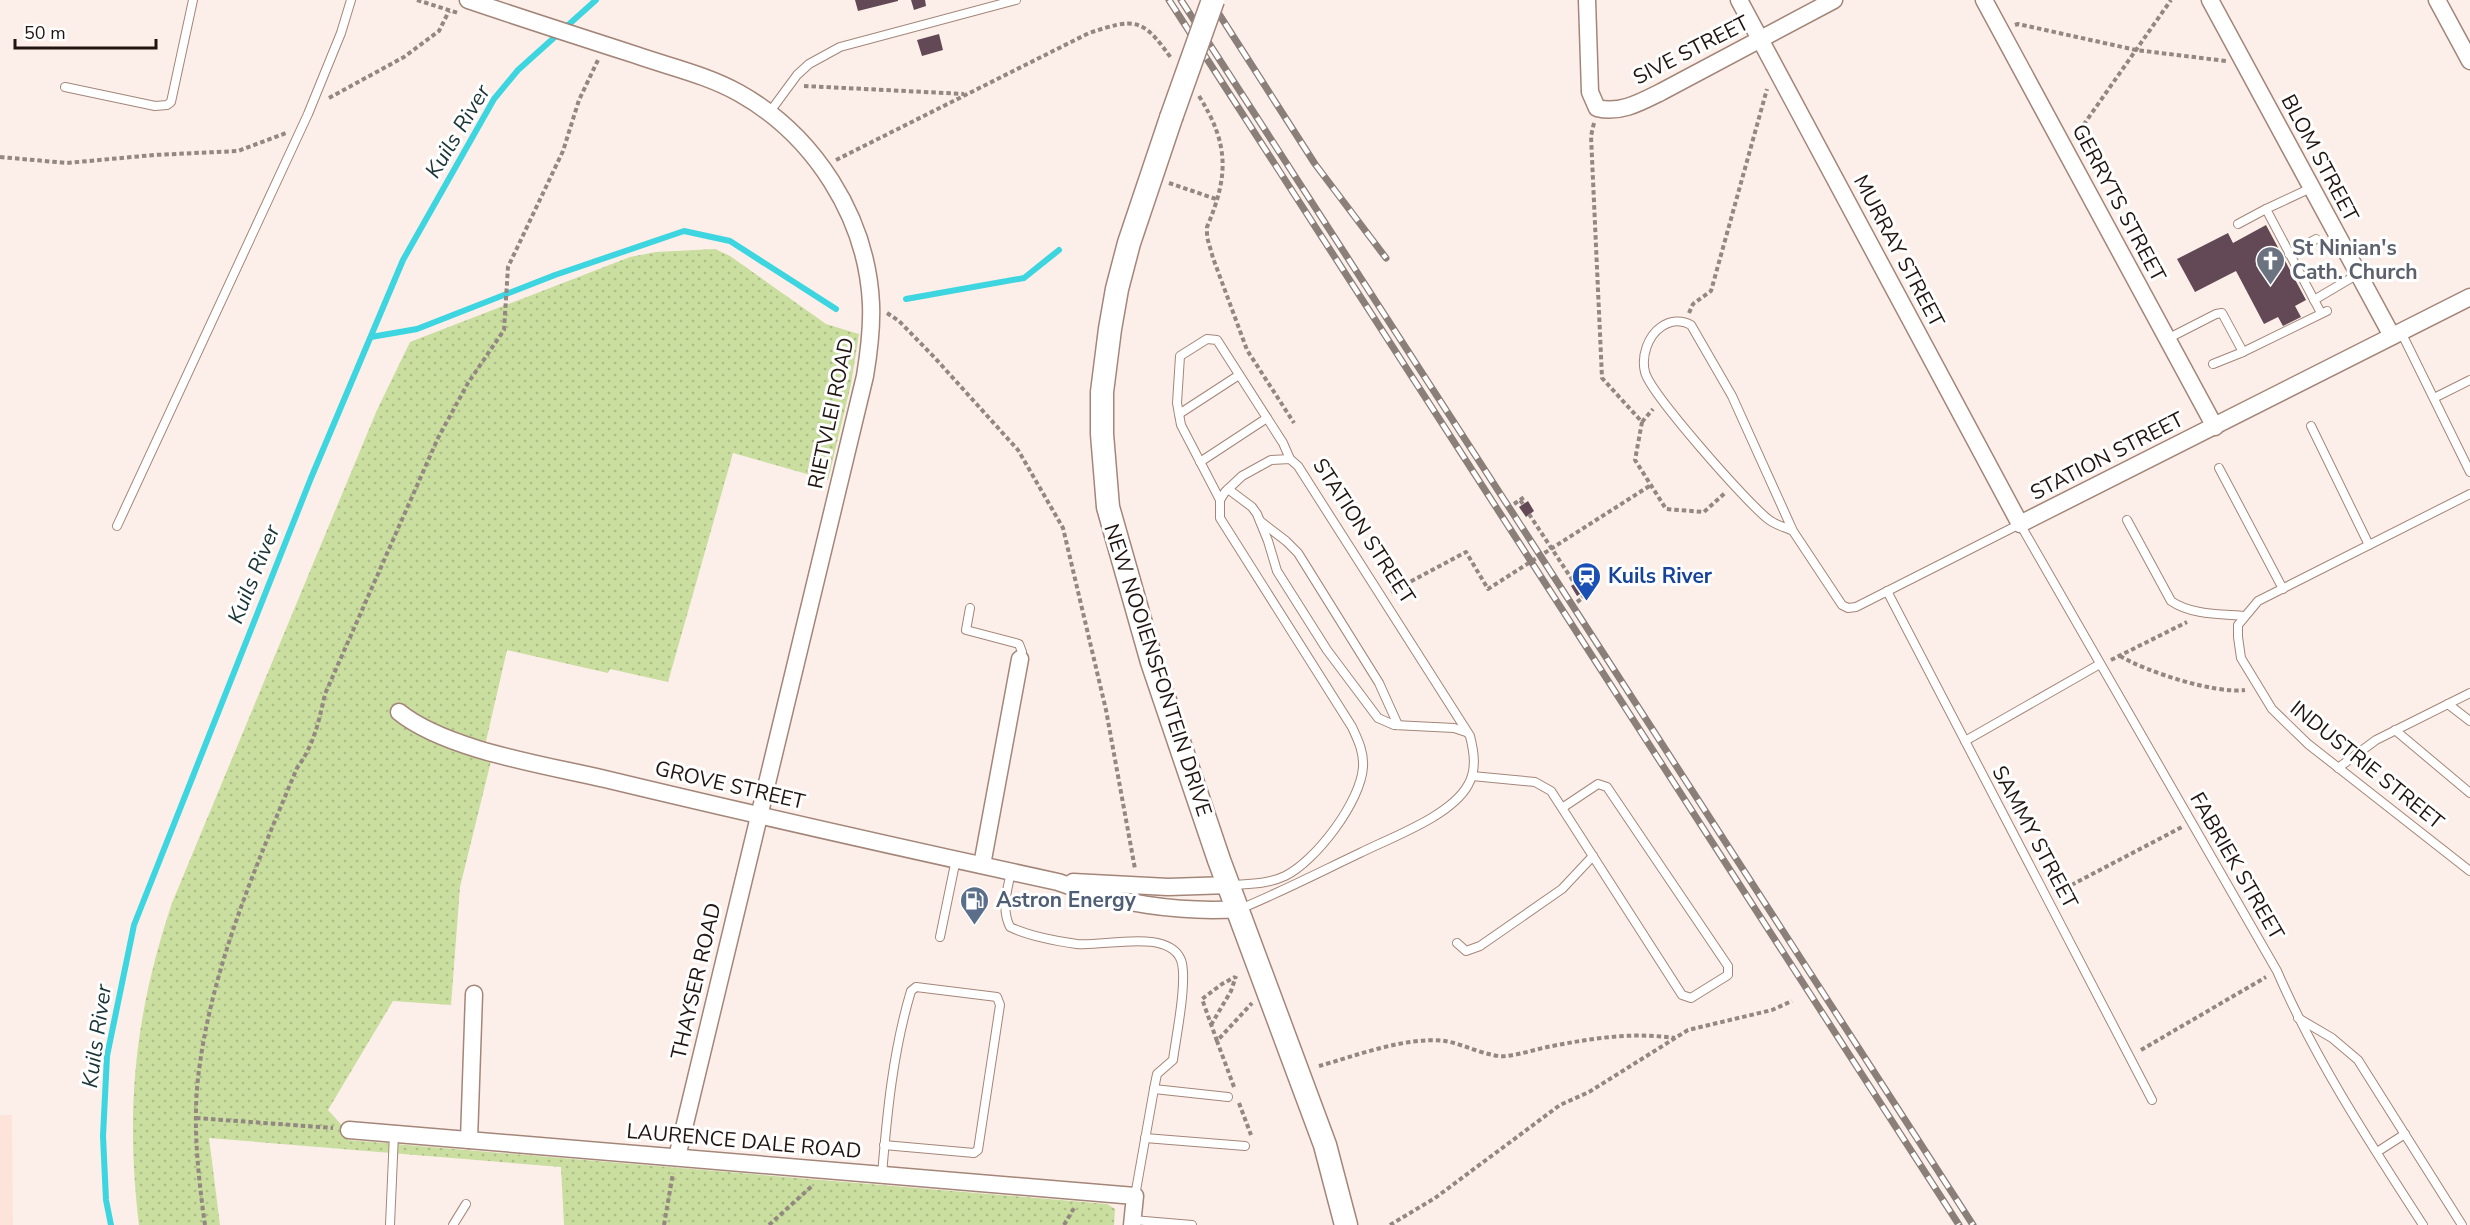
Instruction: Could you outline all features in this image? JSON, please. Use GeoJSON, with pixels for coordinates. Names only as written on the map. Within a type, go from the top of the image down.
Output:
{"type":"FeatureCollection","features":[{"type":"Feature","properties":{"kind":"street","name":"NEW NOOIENSFONTEIN DRIVE"},"geometry":{"type":"LineString","coordinates":[[1213,0],[1129,243],[1117,289],[1103,381],[1103,473],[1107,507],[1115,539],[1152,662],[1219,860],[1325,1145],[1346,1225]]}},
{"type":"Feature","properties":{"kind":"street","name":"SIVE STREET"},"geometry":{"type":"LineString","coordinates":[[1587,0],[1590,92],[1597,108],[1616,110],[1632,106],[1834,0]]}},
{"type":"Feature","properties":{"kind":"street","name":"MURRAY STREET"},"geometry":{"type":"LineString","coordinates":[[1739,0],[2020,524]]}},
{"type":"Feature","properties":{"kind":"street","name":"GERRYTS STREET"},"geometry":{"type":"LineString","coordinates":[[1984,0],[2215,427]]}},
{"type":"Feature","properties":{"kind":"street","name":"BLOM STREET"},"geometry":{"type":"LineString","coordinates":[[2210,0],[2358,274],[2397,334]]}},
{"type":"Feature","properties":{"kind":"street"},"geometry":{"type":"LineString","coordinates":[[2437,0],[2470,61]]}},
{"type":"Feature","properties":{"kind":"street","name":"RIETVLEI ROAD"},"geometry":{"type":"LineString","coordinates":[[474,1],[519,17],[598,51],[697,75],[737,92],[769,113],[814,157],[841,198],[860,243],[868,276],[871,304],[865,376],[758,816]]}},
{"type":"Feature","properties":{"kind":"street","name":"STATION STREET"},"geometry":{"type":"LineString","coordinates":[[2020,524],[2470,297]]}},
{"type":"Feature","properties":{"kind":"street"},"geometry":{"type":"LineString","coordinates":[[982,865],[1020,659]]}},
{"type":"Feature","properties":{"kind":"street","name":"GROVE STREET"},"geometry":{"type":"LineString","coordinates":[[399,712],[414,724],[464,745],[758,816],[1058,882],[1097,895],[1132,902],[1209,911],[1239,909]]}},
{"type":"Feature","properties":{"kind":"street","name":"THAYSER ROAD"},"geometry":{"type":"LineString","coordinates":[[676,1157],[758,816]]}},
{"type":"Feature","properties":{"kind":"street","name":"GROVE STREET"},"geometry":{"type":"LineString","coordinates":[[1058,882],[1168,887],[1230,885]]}},
{"type":"Feature","properties":{"kind":"street"},"geometry":{"type":"LineString","coordinates":[[469,1140],[474,994]]}},
{"type":"Feature","properties":{"kind":"street","name":"LAURENCE DALE ROAD"},"geometry":{"type":"LineString","coordinates":[[349,1130],[1135,1196]]}},
{"type":"Feature","properties":{"kind":"street"},"geometry":{"type":"LineString","coordinates":[[1132,1222],[1135,1196]]}},
{"type":"Feature","properties":{"kind":"lane"},"geometry":{"type":"LineString","coordinates":[[66,87],[155,106],[167,105],[171,102],[193,0]]}},
{"type":"Feature","properties":{"kind":"lane"},"geometry":{"type":"LineString","coordinates":[[117,526],[308,114],[342,33],[351,0]]}},
{"type":"Feature","properties":{"kind":"lane"},"geometry":{"type":"LineString","coordinates":[[769,113],[809,64],[840,47],[1016,0]]}},
{"type":"Feature","properties":{"kind":"lane"},"geometry":{"type":"LineString","coordinates":[[2238,224],[2311,188]]}},
{"type":"Feature","properties":{"kind":"lane"},"geometry":{"type":"LineString","coordinates":[[2213,364],[2243,352],[2324,312],[2314,300],[2266,209]]}},
{"type":"Feature","properties":{"kind":"lane"},"geometry":{"type":"LineString","coordinates":[[2289,254],[2316,239]]}},
{"type":"Feature","properties":{"kind":"lane"},"geometry":{"type":"LineString","coordinates":[[2314,300],[2358,274]]}},
{"type":"Feature","properties":{"kind":"lane"},"geometry":{"type":"LineString","coordinates":[[2167,339],[2222,313],[2243,352]]}},
{"type":"Feature","properties":{"kind":"lane","name":"STATION STREET"},"geometry":{"type":"LineString","coordinates":[[1793,531],[1769,520],[1744,495],[1682,425],[1648,381],[1644,370],[1644,358],[1652,336],[1660,327],[1669,322],[1679,321],[1691,325],[1732,396],[1793,531],[1842,604],[1848,608],[1856,607],[2020,524]]}},
{"type":"Feature","properties":{"kind":"lane"},"geometry":{"type":"LineString","coordinates":[[2397,334],[2434,398],[2470,472]]}},
{"type":"Feature","properties":{"kind":"lane"},"geometry":{"type":"LineString","coordinates":[[1230,885],[1274,880],[1295,871],[1308,860],[1353,801],[1361,783],[1363,759],[1352,727],[1220,518],[1220,500],[1181,425],[1177,403],[1178,361],[1185,351],[1207,339],[1217,340],[1267,418],[1290,459]]}},
{"type":"Feature","properties":{"kind":"lane"},"geometry":{"type":"LineString","coordinates":[[1179,414],[1239,375]]}},
{"type":"Feature","properties":{"kind":"lane"},"geometry":{"type":"LineString","coordinates":[[2434,398],[2470,380]]}},
{"type":"Feature","properties":{"kind":"lane"},"geometry":{"type":"LineString","coordinates":[[1200,462],[1267,418]]}},
{"type":"Feature","properties":{"kind":"lane"},"geometry":{"type":"LineString","coordinates":[[2311,426],[2369,545]]}},
{"type":"Feature","properties":{"kind":"lane","name":"STATION STREET"},"geometry":{"type":"LineString","coordinates":[[1220,500],[1242,476],[1271,460],[1290,459],[1298,466],[1467,732],[1474,753],[1472,776]]}},
{"type":"Feature","properties":{"kind":"lane"},"geometry":{"type":"LineString","coordinates":[[2219,468],[2283,589]]}},
{"type":"Feature","properties":{"kind":"lane"},"geometry":{"type":"LineString","coordinates":[[1228,489],[1252,507],[1260,520],[1277,571],[1327,650],[1377,718],[1398,725],[1454,728],[1467,732]]}},
{"type":"Feature","properties":{"kind":"lane"},"geometry":{"type":"LineString","coordinates":[[2127,520],[2171,601],[2183,608],[2244,616],[2258,601],[2470,494]]}},
{"type":"Feature","properties":{"kind":"lane"},"geometry":{"type":"LineString","coordinates":[[1260,520],[1298,553],[1379,682],[1398,725]]}},
{"type":"Feature","properties":{"kind":"lane","name":"FABRIEK STREET"},"geometry":{"type":"LineString","coordinates":[[2020,524],[2277,971],[2298,1018],[2338,1091],[2423,1225]]}},
{"type":"Feature","properties":{"kind":"lane","name":"SAMMY STREET"},"geometry":{"type":"LineString","coordinates":[[1887,591],[2152,1100]]}},
{"type":"Feature","properties":{"kind":"lane"},"geometry":{"type":"LineString","coordinates":[[970,608],[966,630],[1019,644],[1022,652],[1020,659]]}},
{"type":"Feature","properties":{"kind":"lane","name":"INDUSTRIE STREET"},"geometry":{"type":"LineString","coordinates":[[2244,616],[2238,625],[2241,658],[2271,709],[2308,744],[2470,871]]}},
{"type":"Feature","properties":{"kind":"lane"},"geometry":{"type":"LineString","coordinates":[[1965,741],[2100,664]]}},
{"type":"Feature","properties":{"kind":"lane"},"geometry":{"type":"LineString","coordinates":[[2338,768],[2376,740],[2470,693]]}},
{"type":"Feature","properties":{"kind":"lane"},"geometry":{"type":"LineString","coordinates":[[2448,704],[2470,721]]}},
{"type":"Feature","properties":{"kind":"lane"},"geometry":{"type":"LineString","coordinates":[[2395,730],[2470,793]]}},
{"type":"Feature","properties":{"kind":"lane"},"geometry":{"type":"LineString","coordinates":[[1239,909],[1299,882],[1441,811],[1460,796],[1472,776],[1535,782],[1551,791],[1682,995],[1691,998],[1728,975],[1728,966],[1607,787],[1604,784],[1598,784],[1562,808]]}},
{"type":"Feature","properties":{"kind":"lane"},"geometry":{"type":"LineString","coordinates":[[1457,943],[1466,951],[1480,946],[1562,889],[1593,856]]}},
{"type":"Feature","properties":{"kind":"lane"},"geometry":{"type":"LineString","coordinates":[[940,937],[956,860]]}},
{"type":"Feature","properties":{"kind":"lane"},"geometry":{"type":"LineString","coordinates":[[1011,872],[1005,903],[1006,919],[1010,927],[1077,944],[1153,942],[1170,947],[1180,957],[1183,980],[1173,1060],[1157,1074],[1135,1196]]}},
{"type":"Feature","properties":{"kind":"lane"},"geometry":{"type":"LineString","coordinates":[[882,1175],[884,1145],[887,1105],[911,992],[916,987],[997,997],[1000,1005],[978,1150],[974,1153],[884,1145]]}},
{"type":"Feature","properties":{"kind":"lane"},"geometry":{"type":"LineString","coordinates":[[2298,1018],[2332,1038],[2358,1060],[2462,1225]]}},
{"type":"Feature","properties":{"kind":"lane"},"geometry":{"type":"LineString","coordinates":[[1154,1089],[1228,1097]]}},
{"type":"Feature","properties":{"kind":"lane"},"geometry":{"type":"LineString","coordinates":[[390,1225],[394,1134]]}},
{"type":"Feature","properties":{"kind":"lane"},"geometry":{"type":"LineString","coordinates":[[2377,1152],[2405,1134]]}},
{"type":"Feature","properties":{"kind":"lane"},"geometry":{"type":"LineString","coordinates":[[1145,1138],[1245,1146]]}},
{"type":"Feature","properties":{"kind":"lane"},"geometry":{"type":"LineString","coordinates":[[453,1225],[466,1204]]}},
{"type":"Feature","properties":{"kind":"lane"},"geometry":{"type":"LineString","coordinates":[[1132,1222],[1192,1225]]}},
{"type":"Feature","properties":{"kind":"path"},"geometry":{"type":"LineString","coordinates":[[2064,148],[2076,135],[2172,0]]}},
{"type":"Feature","properties":{"kind":"path"},"geometry":{"type":"LineString","coordinates":[[0,157],[67,163],[154,155],[238,151],[286,133],[336,93],[404,57],[439,31],[449,11]]}},
{"type":"Feature","properties":{"kind":"path"},"geometry":{"type":"LineString","coordinates":[[835,160],[1089,33],[1121,22],[1144,27],[1160,42],[1173,60]]}},
{"type":"Feature","properties":{"kind":"path"},"geometry":{"type":"LineString","coordinates":[[2000,31],[2018,24],[2136,50],[2229,62],[2240,56]]}},
{"type":"Feature","properties":{"kind":"path"},"geometry":{"type":"LineString","coordinates":[[205,1225],[200,1188],[196,1118],[199,1072],[211,1001],[229,938],[297,768],[308,753],[319,725],[325,694],[407,504],[438,438],[468,383],[499,339],[506,322],[508,267],[563,151],[598,51]]}},
{"type":"Feature","properties":{"kind":"path"},"geometry":{"type":"LineString","coordinates":[[791,84],[808,87],[965,94]]}},
{"type":"Feature","properties":{"kind":"path"},"geometry":{"type":"LineString","coordinates":[[1192,87],[1211,115],[1221,141],[1223,170],[1207,227],[1207,237],[1213,258],[1247,350],[1294,423]]}},
{"type":"Feature","properties":{"kind":"path"},"geometry":{"type":"LineString","coordinates":[[1693,304],[1711,291],[1768,87]]}},
{"type":"Feature","properties":{"kind":"path"},"geometry":{"type":"LineString","coordinates":[[1591,136],[1602,378],[1641,422],[1635,460],[1666,509],[1704,512],[1718,500]]}},
{"type":"Feature","properties":{"kind":"path"},"geometry":{"type":"LineString","coordinates":[[1166,182],[1216,199]]}},
{"type":"Feature","properties":{"kind":"path"},"geometry":{"type":"LineString","coordinates":[[885,312],[899,321],[935,358],[1017,450],[1062,528],[1106,710],[1136,873]]}},
{"type":"Feature","properties":{"kind":"path"},"geometry":{"type":"LineString","coordinates":[[1402,586],[1466,552],[1488,589],[1651,485]]}},
{"type":"Feature","properties":{"kind":"path"},"geometry":{"type":"LineString","coordinates":[[1514,504],[1522,502],[1526,496]]}},
{"type":"Feature","properties":{"kind":"path"},"geometry":{"type":"LineString","coordinates":[[1529,514],[1575,584]]}},
{"type":"Feature","properties":{"kind":"path"},"geometry":{"type":"LineString","coordinates":[[1577,602],[1582,595],[1590,593]]}},
{"type":"Feature","properties":{"kind":"path"},"geometry":{"type":"LineString","coordinates":[[2100,664],[2206,612]]}},
{"type":"Feature","properties":{"kind":"path"},"geometry":{"type":"LineString","coordinates":[[2120,656],[2136,665],[2172,677],[2234,692],[2258,688]]}},
{"type":"Feature","properties":{"kind":"path"},"geometry":{"type":"LineString","coordinates":[[2047,898],[2191,823]]}},
{"type":"Feature","properties":{"kind":"path"},"geometry":{"type":"LineString","coordinates":[[1211,1024],[1231,991],[1235,977],[1241,968]]}},
{"type":"Feature","properties":{"kind":"path"},"geometry":{"type":"LineString","coordinates":[[2130,1056],[2277,971]]}},
{"type":"Feature","properties":{"kind":"path"},"geometry":{"type":"LineString","coordinates":[[1235,977],[1202,999],[1251,1135]]}},
{"type":"Feature","properties":{"kind":"path"},"geometry":{"type":"LineString","coordinates":[[1217,1041],[1253,1001]]}},
{"type":"Feature","properties":{"kind":"path"},"geometry":{"type":"LineString","coordinates":[[1390,1225],[1435,1198],[1560,1105],[1590,1092],[1688,1030],[1772,1010],[1792,1001]]}},
{"type":"Feature","properties":{"kind":"path"},"geometry":{"type":"LineString","coordinates":[[1319,1066],[1402,1044],[1427,1040],[1473,1047],[1498,1056],[1604,1036],[1645,1034],[1676,1038]]}},
{"type":"Feature","properties":{"kind":"path"},"geometry":{"type":"LineString","coordinates":[[196,1118],[349,1130]]}},
{"type":"Feature","properties":{"kind":"path"},"geometry":{"type":"LineString","coordinates":[[664,1225],[676,1157]]}},
{"type":"Feature","properties":{"kind":"path"},"geometry":{"type":"LineString","coordinates":[[769,1225],[828,1170]]}},
{"type":"Feature","properties":{"kind":"shaded area"},"geometry":{"type":"Polygon","coordinates":[[[0,1115],[12,1115],[13,1225],[0,1225],[0,1115]]]}},
{"type":"Feature","properties":{"kind":"green space"},"geometry":{"type":"Polygon","coordinates":[[[715,249],[730,256],[826,324],[859,334],[851,384],[828,480],[733,453],[668,682],[610,669],[608,673],[507,650],[484,750],[493,753],[460,887],[451,1005],[393,1001],[328,1110],[348,1132],[348,1140],[1107,1204],[1115,1209],[1114,1225],[564,1225],[561,1167],[209,1138],[220,1225],[139,1225],[133,1141],[136,1062],[149,984],[159,944],[172,903],[377,410],[410,342],[630,257],[656,252],[715,249]]]}},
{"type":"Feature","properties":{"kind":"building"},"geometry":{"type":"Polygon","coordinates":[[[855,0],[898,0],[898,1],[858,11],[855,0]]]}},
{"type":"Feature","properties":{"kind":"building"},"geometry":{"type":"Polygon","coordinates":[[[911,0],[925,0],[926,6],[914,10],[911,0]]]}},
{"type":"Feature","properties":{"kind":"building"},"geometry":{"type":"Polygon","coordinates":[[[939,34],[943,50],[922,56],[917,40],[939,34]]]}},
{"type":"Feature","properties":{"kind":"building","name":"St Ninian's Cath. Church"},"geometry":{"type":"Polygon","coordinates":[[[2266,225],[2306,300],[2295,306],[2301,317],[2283,326],[2278,317],[2264,324],[2236,271],[2195,292],[2177,259],[2228,233],[2233,243],[2266,225]]]}},
{"type":"Feature","properties":{"kind":"building"},"geometry":{"type":"Polygon","coordinates":[[[1528,501],[1534,511],[1526,517],[1519,507],[1528,501]]]}},
{"type":"Feature","properties":{"kind":"building"},"geometry":{"type":"Polygon","coordinates":[[[1579,581],[1586,590],[1577,596],[1571,586],[1579,581]]]}},
{"type":"Feature","properties":{"kind":"waterway","name":"Kuils River"},"geometry":{"type":"LineString","coordinates":[[111,1225],[106,1200],[103,1136],[107,1056],[134,925],[311,478],[403,260],[494,99],[518,70],[596,0]]}},
{"type":"Feature","properties":{"kind":"waterway"},"geometry":{"type":"LineString","coordinates":[[371,337],[417,329],[555,275],[684,231],[730,241],[836,309]]}},
{"type":"Feature","properties":{"kind":"waterway"},"geometry":{"type":"LineString","coordinates":[[906,299],[1024,278],[1059,250]]}},
{"type":"Feature","properties":{"kind":"railway"},"geometry":{"type":"LineString","coordinates":[[1169,0],[1959,1225]]}},
{"type":"Feature","properties":{"kind":"railway"},"geometry":{"type":"LineString","coordinates":[[1181,0],[1973,1225]]}},
{"type":"Feature","properties":{"kind":"railway"},"geometry":{"type":"LineString","coordinates":[[1210,0],[1315,164],[1386,258]]}},
{"type":"Feature","properties":{"kind":"place","name":"St Ninian's Cath. Church"},"geometry":{"type":"Point","coordinates":[2271,286]}},
{"type":"Feature","properties":{"kind":"place","name":"Kuils River"},"geometry":{"type":"Point","coordinates":[1587,602]}},
{"type":"Feature","properties":{"kind":"place","name":"Astron Energy"},"geometry":{"type":"Point","coordinates":[975,926]}}]}
